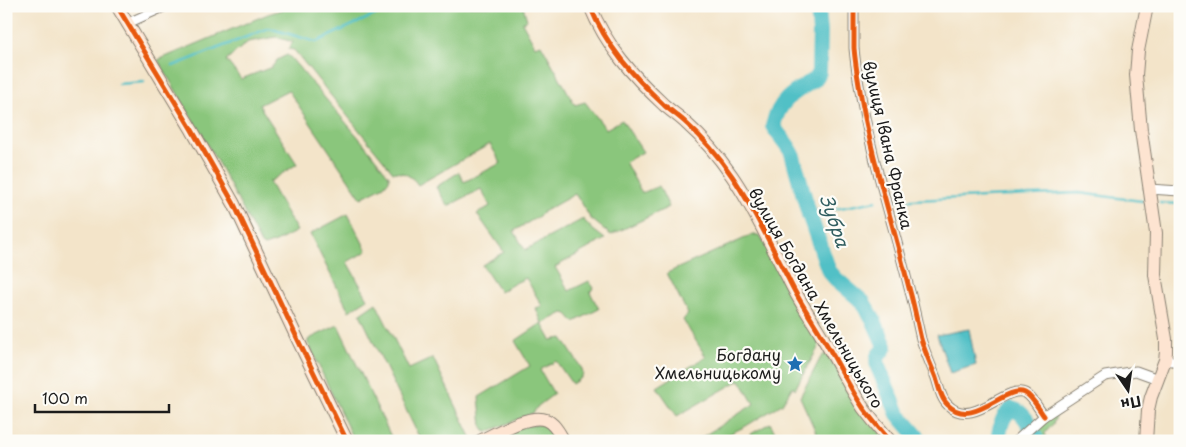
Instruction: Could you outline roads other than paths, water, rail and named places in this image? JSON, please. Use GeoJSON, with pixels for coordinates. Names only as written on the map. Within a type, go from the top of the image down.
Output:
{"type":"FeatureCollection","features":[{"type":"Feature","properties":{"kind":"street"},"geometry":{"type":"LineString","coordinates":[[117,6],[234,204],[347,441]]}},
{"type":"Feature","properties":{"kind":"street"},"geometry":{"type":"LineString","coordinates":[[128,23],[166,6]]}},
{"type":"Feature","properties":{"kind":"street","name":"вулиця Богдана Хмельницького"},"geometry":{"type":"LineString","coordinates":[[590,6],[597,24],[613,50],[635,75],[708,146],[732,176],[846,380],[863,408],[890,441]]}},
{"type":"Feature","properties":{"kind":"street","name":"вулиця Івана Франка"},"geometry":{"type":"LineString","coordinates":[[854,6],[854,46],[860,88],[886,205],[922,341],[942,394],[948,405],[953,409],[971,412],[984,408],[1010,394],[1016,392],[1025,393],[1044,416]]}},
{"type":"Feature","properties":{"kind":"street"},"geometry":{"type":"LineString","coordinates":[[1146,441],[1148,410],[1166,352],[1166,338],[1155,274],[1156,233],[1141,130],[1136,75],[1138,51],[1147,6]]}},
{"type":"Feature","properties":{"kind":"street"},"geometry":{"type":"LineString","coordinates":[[1150,189],[1180,191]]}},
{"type":"Feature","properties":{"kind":"street"},"geometry":{"type":"LineString","coordinates":[[1165,360],[1180,362]]}},
{"type":"Feature","properties":{"kind":"street"},"geometry":{"type":"LineString","coordinates":[[1019,438],[1044,416],[1105,376],[1136,371],[1158,379]]}},
{"type":"Feature","properties":{"kind":"street"},"geometry":{"type":"LineString","coordinates":[[480,441],[525,420],[537,418],[546,420],[555,427],[564,441]]}},
{"type":"Feature","properties":{"kind":"water"},"geometry":{"type":"Polygon","coordinates":[[[969,329],[976,365],[950,373],[937,335],[969,329]]]}},
{"type":"Feature","properties":{"kind":"waterway"},"geometry":{"type":"LineString","coordinates":[[173,66],[269,28],[316,42],[394,6]]}},
{"type":"Feature","properties":{"kind":"waterway","name":"Зубра"},"geometry":{"type":"LineString","coordinates":[[816,6],[818,9],[820,32],[819,72],[814,80],[793,93],[783,103],[773,126],[792,153],[809,214],[829,271],[863,302],[873,319],[885,346],[877,358],[878,367],[898,414],[921,441]]}},
{"type":"Feature","properties":{"kind":"waterway"},"geometry":{"type":"LineString","coordinates":[[118,84],[144,82]]}},
{"type":"Feature","properties":{"kind":"waterway"},"geometry":{"type":"LineString","coordinates":[[889,201],[1079,193],[1142,201]]}},
{"type":"Feature","properties":{"kind":"waterway"},"geometry":{"type":"LineString","coordinates":[[809,214],[876,201]]}},
{"type":"Feature","properties":{"kind":"waterway"},"geometry":{"type":"LineString","coordinates":[[1160,203],[1180,204]]}},
{"type":"Feature","properties":{"kind":"waterway","name":"Зубра"},"geometry":{"type":"LineString","coordinates":[[998,441],[1003,419],[1012,409],[1024,417],[1037,441]]}},
{"type":"Feature","properties":{"kind":"place","name":"Богдану Хмельницькому"},"geometry":{"type":"Point","coordinates":[795,364]}}]}
